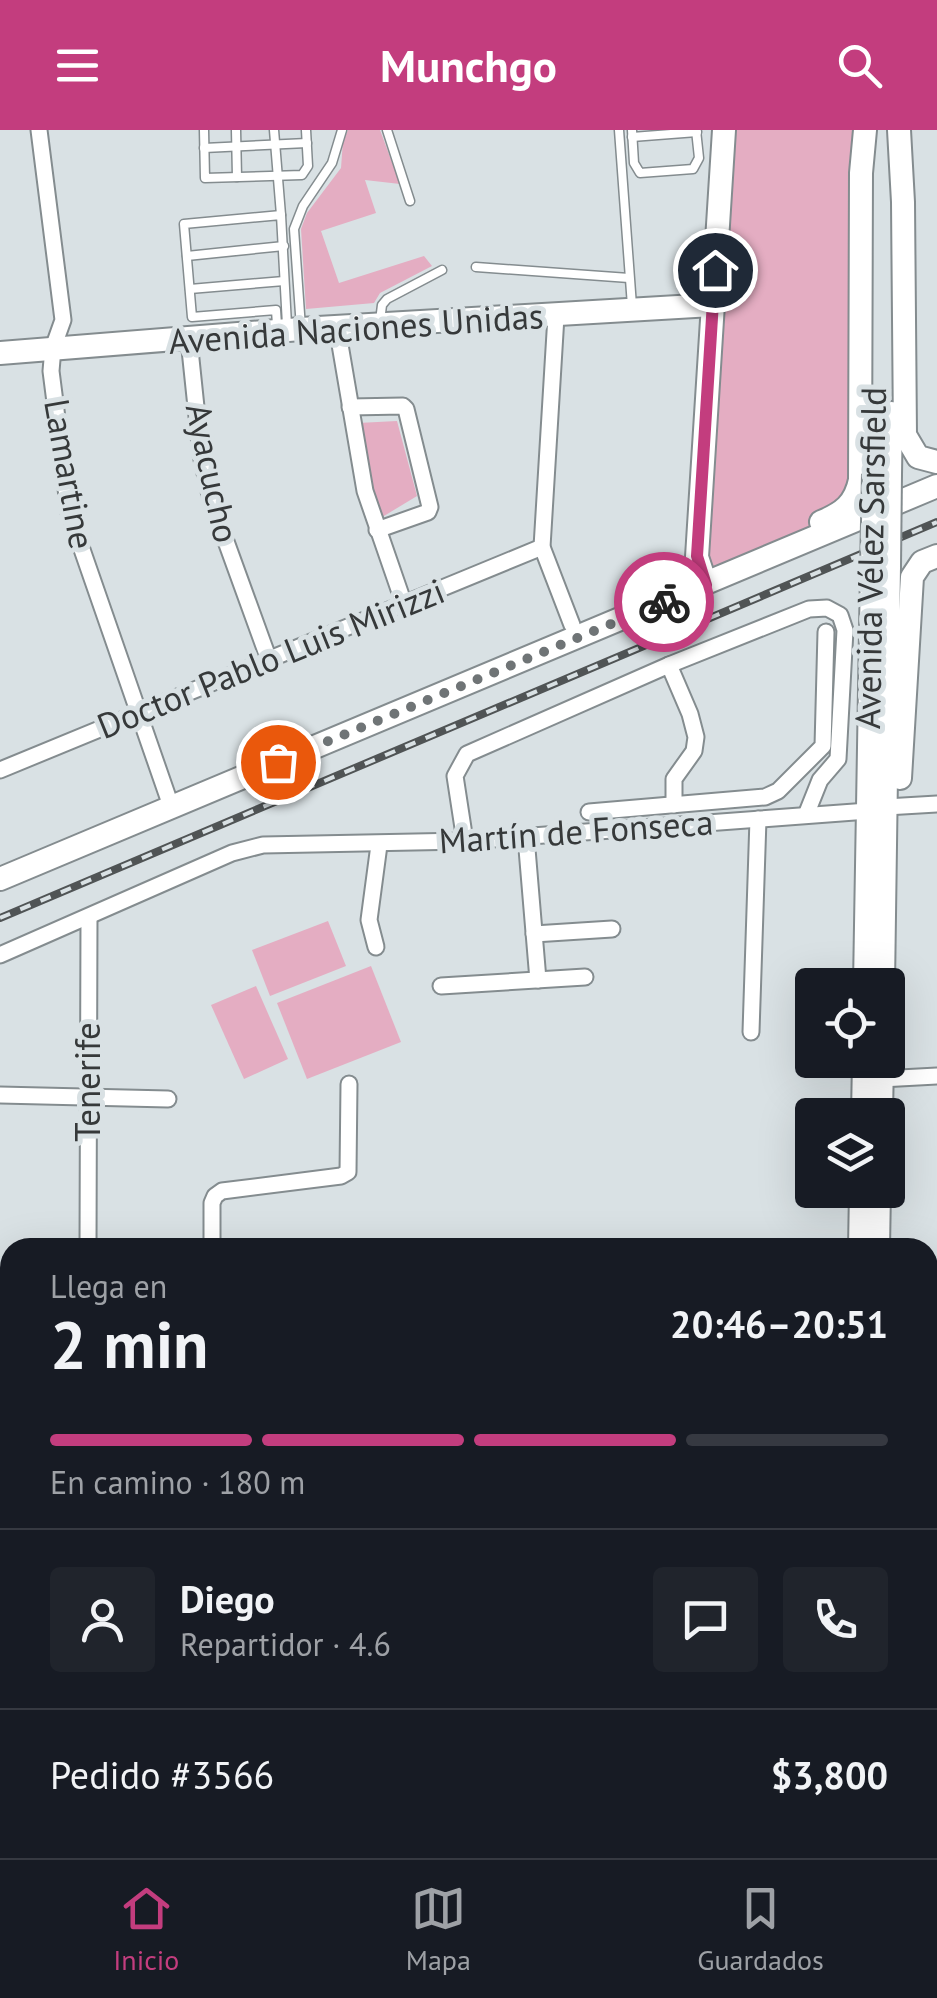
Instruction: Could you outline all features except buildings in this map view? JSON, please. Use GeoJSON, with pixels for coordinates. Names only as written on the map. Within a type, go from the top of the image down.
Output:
{"type":"FeatureCollection","features":[{"type":"Feature","properties":{"kind":"main road"},"geometry":{"type":"LineString","coordinates":[[704,579],[697,556],[724,130]]}},
{"type":"Feature","properties":{"kind":"main road"},"geometry":{"type":"LineString","coordinates":[[0,879],[168,799],[572,626],[704,579],[842,512],[854,500],[860,480],[860,174],[865,130]]}},
{"type":"Feature","properties":{"kind":"main road","name":"Avenida Vélez Sarsfield"},"geometry":{"type":"LineString","coordinates":[[875,130],[882,474]]}},
{"type":"Feature","properties":{"kind":"main road"},"geometry":{"type":"LineString","coordinates":[[897,130],[903,202],[905,434],[918,457],[937,462]]}},
{"type":"Feature","properties":{"kind":"main road","name":"Avenida Vélez Sarsfield"},"geometry":{"type":"LineString","coordinates":[[882,968],[877,809],[880,568],[897,130]]}},
{"type":"Feature","properties":{"kind":"main road","name":"Avenida Naciones Unidas"},"geometry":{"type":"LineString","coordinates":[[0,353],[289,330],[712,305]]}},
{"type":"Feature","properties":{"kind":"main road"},"geometry":{"type":"LineString","coordinates":[[0,863],[168,799],[937,486]]}},
{"type":"Feature","properties":{"kind":"main road"},"geometry":{"type":"LineString","coordinates":[[803,529],[865,516]]}},
{"type":"Feature","properties":{"kind":"main road"},"geometry":{"type":"LineString","coordinates":[[877,809],[899,787],[912,577],[929,559]]}},
{"type":"Feature","properties":{"kind":"main road","name":"Avenida Vélez Sarsfield"},"geometry":{"type":"LineString","coordinates":[[866,968],[877,809]]}},
{"type":"Feature","properties":{"kind":"main road"},"geometry":{"type":"LineString","coordinates":[[860,1238],[861,1208]]}},
{"type":"Feature","properties":{"kind":"main road"},"geometry":{"type":"LineString","coordinates":[[878,1238],[879,1208]]}},
{"type":"Feature","properties":{"kind":"street","name":"Lamartine"},"geometry":{"type":"LineString","coordinates":[[38,130],[62,320],[51,371],[69,512],[168,799]]}},
{"type":"Feature","properties":{"kind":"street"},"geometry":{"type":"LineString","coordinates":[[556,316],[542,547],[572,626]]}},
{"type":"Feature","properties":{"kind":"street"},"geometry":{"type":"LineString","coordinates":[[337,327],[361,474],[404,604]]}},
{"type":"Feature","properties":{"kind":"street","name":"Ayacucho"},"geometry":{"type":"LineString","coordinates":[[189,340],[201,455],[210,500],[269,660]]}},
{"type":"Feature","properties":{"kind":"street"},"geometry":{"type":"LineString","coordinates":[[350,407],[406,409],[430,508],[377,530]]}},
{"type":"Feature","properties":{"kind":"street","name":"Doctor Pablo Luis Mirizzi"},"geometry":{"type":"LineString","coordinates":[[0,770],[542,547]]}},
{"type":"Feature","properties":{"kind":"street"},"geometry":{"type":"LineString","coordinates":[[465,841],[454,776],[468,754],[809,609],[827,608],[840,615],[845,630],[838,759],[820,780],[806,815]]}},
{"type":"Feature","properties":{"kind":"street"},"geometry":{"type":"LineString","coordinates":[[589,812],[774,794],[817,754],[825,739],[826,632]]}},
{"type":"Feature","properties":{"kind":"street"},"geometry":{"type":"LineString","coordinates":[[669,666],[690,714],[697,744],[674,779],[674,805]]}},
{"type":"Feature","properties":{"kind":"street","name":"Martín de Fonseca"},"geometry":{"type":"LineString","coordinates":[[0,955],[232,853],[284,843],[379,845],[465,841],[937,804]]}},
{"type":"Feature","properties":{"kind":"street"},"geometry":{"type":"LineString","coordinates":[[751,1032],[758,819]]}},
{"type":"Feature","properties":{"kind":"street"},"geometry":{"type":"LineString","coordinates":[[526,837],[538,980]]}},
{"type":"Feature","properties":{"kind":"street"},"geometry":{"type":"LineString","coordinates":[[376,947],[369,920],[379,845]]}},
{"type":"Feature","properties":{"kind":"street","name":"Tenerife"},"geometry":{"type":"LineString","coordinates":[[88,1238],[89,917]]}},
{"type":"Feature","properties":{"kind":"street"},"geometry":{"type":"LineString","coordinates":[[534,934],[612,929]]}},
{"type":"Feature","properties":{"kind":"street"},"geometry":{"type":"LineString","coordinates":[[442,986],[585,978]]}},
{"type":"Feature","properties":{"kind":"street"},"geometry":{"type":"LineString","coordinates":[[905,1072],[937,1076]]}},
{"type":"Feature","properties":{"kind":"street"},"geometry":{"type":"LineString","coordinates":[[212,1238],[214,1196],[222,1192],[342,1176],[349,1168],[349,1084]]}},
{"type":"Feature","properties":{"kind":"street"},"geometry":{"type":"LineString","coordinates":[[0,1095],[168,1099]]}},
{"type":"Feature","properties":{"kind":"lane"},"geometry":{"type":"LineString","coordinates":[[204,130],[205,178],[302,175],[308,166],[306,130]]}},
{"type":"Feature","properties":{"kind":"lane"},"geometry":{"type":"LineString","coordinates":[[236,130],[237,178]]}},
{"type":"Feature","properties":{"kind":"lane"},"geometry":{"type":"LineString","coordinates":[[274,130],[289,330]]}},
{"type":"Feature","properties":{"kind":"lane"},"geometry":{"type":"LineString","coordinates":[[289,330],[294,229],[303,206],[332,163],[342,130]]}},
{"type":"Feature","properties":{"kind":"lane"},"geometry":{"type":"LineString","coordinates":[[386,130],[410,202]]}},
{"type":"Feature","properties":{"kind":"lane"},"geometry":{"type":"LineString","coordinates":[[619,130],[632,310]]}},
{"type":"Feature","properties":{"kind":"lane"},"geometry":{"type":"LineString","coordinates":[[697,131],[699,158],[692,169],[640,173],[634,162],[632,134],[697,131]]}},
{"type":"Feature","properties":{"kind":"lane"},"geometry":{"type":"LineString","coordinates":[[204,148],[307,142]]}},
{"type":"Feature","properties":{"kind":"lane"},"geometry":{"type":"LineString","coordinates":[[281,215],[184,224],[192,318],[276,310],[289,330]]}},
{"type":"Feature","properties":{"kind":"lane"},"geometry":{"type":"LineString","coordinates":[[187,256],[284,246]]}},
{"type":"Feature","properties":{"kind":"lane"},"geometry":{"type":"LineString","coordinates":[[476,267],[629,278]]}},
{"type":"Feature","properties":{"kind":"lane"},"geometry":{"type":"LineString","coordinates":[[380,324],[382,305],[387,298],[442,270]]}},
{"type":"Feature","properties":{"kind":"lane"},"geometry":{"type":"LineString","coordinates":[[190,289],[284,281]]}},
{"type":"Feature","properties":{"kind":"shaded area"},"geometry":{"type":"Polygon","coordinates":[[[348,130],[380,130],[400,184],[365,180],[376,213],[321,231],[339,283],[424,256],[432,266],[380,293],[374,303],[306,309],[301,229],[307,213],[341,168],[348,130]]]}},
{"type":"Feature","properties":{"kind":"shaded area"},"geometry":{"type":"Polygon","coordinates":[[[724,130],[865,130],[860,480],[837,515],[702,572],[724,130]]]}},
{"type":"Feature","properties":{"kind":"shaded area"},"geometry":{"type":"Polygon","coordinates":[[[397,421],[417,496],[379,519],[358,423],[397,421]]]}},
{"type":"Feature","properties":{"kind":"shaded area"},"geometry":{"type":"Polygon","coordinates":[[[328,921],[346,966],[270,996],[252,950],[328,921]]]}},
{"type":"Feature","properties":{"kind":"shaded area"},"geometry":{"type":"Polygon","coordinates":[[[371,966],[401,1042],[307,1079],[277,1003],[371,966]]]}},
{"type":"Feature","properties":{"kind":"shaded area"},"geometry":{"type":"Polygon","coordinates":[[[256,986],[288,1059],[244,1079],[211,1005],[256,986]]]}},
{"type":"Feature","properties":{"kind":"railway"},"geometry":{"type":"LineString","coordinates":[[0,918],[937,522]]}},
{"type":"Feature","properties":{"kind":"way so far"},"geometry":{"type":"LineString","coordinates":[[278,762],[664,602]]}},
{"type":"Feature","properties":{"kind":"route"},"geometry":{"type":"LineString","coordinates":[[664,602],[706,585],[697,556],[715,270]]}}]}
